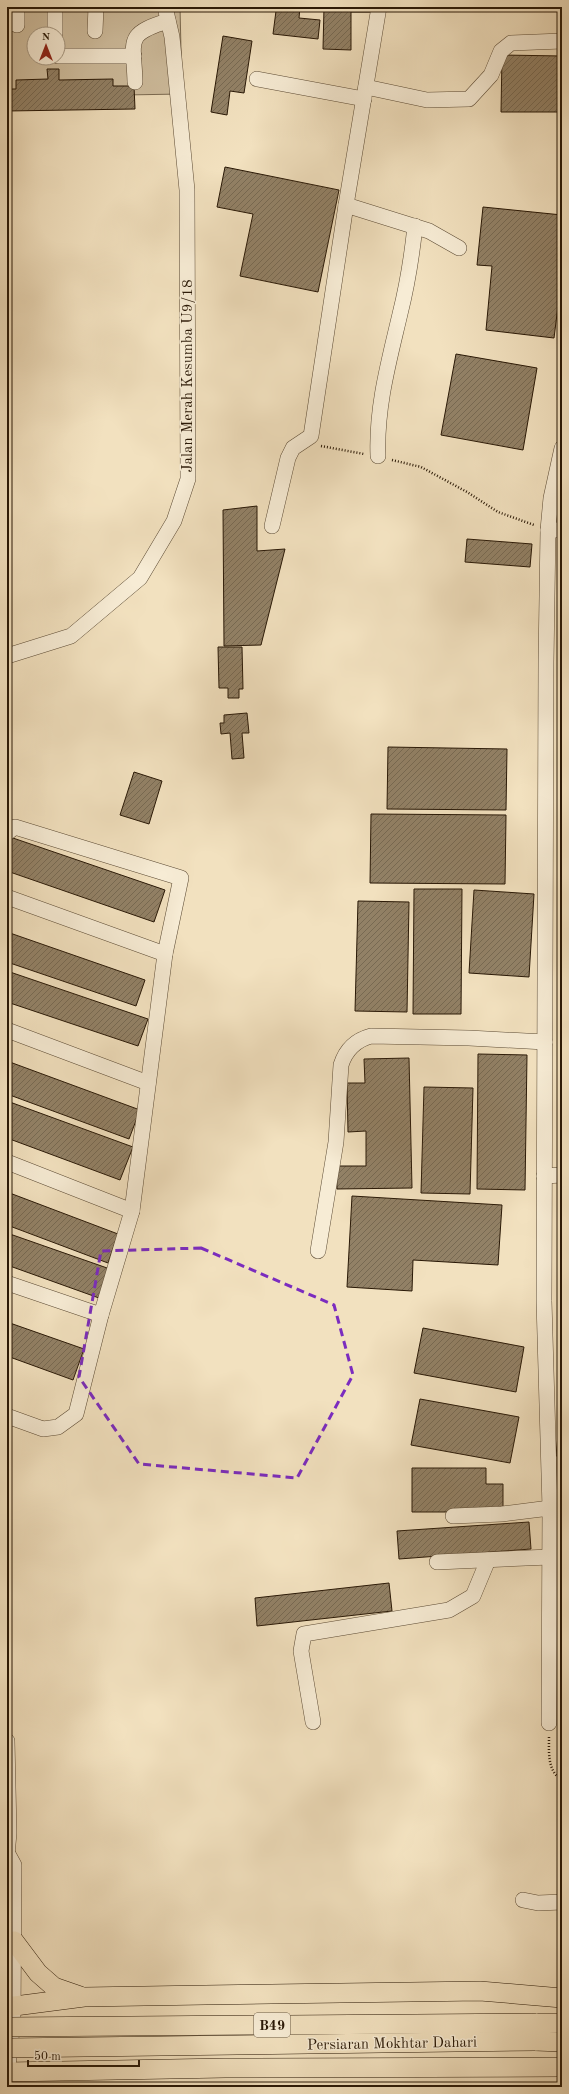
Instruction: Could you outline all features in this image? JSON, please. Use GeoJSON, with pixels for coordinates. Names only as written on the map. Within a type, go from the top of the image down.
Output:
{"type":"FeatureCollection","features":[{"type":"Feature","properties":{"kind":"main road"},"geometry":{"type":"LineString","coordinates":[[14,1941],[38,1973],[54,1987],[84,1997]]}},
{"type":"Feature","properties":{"kind":"main road"},"geometry":{"type":"LineString","coordinates":[[10,2006],[84,1997],[480,1992],[562,1998]]}},
{"type":"Feature","properties":{"kind":"main road","name":"Persiaran Mokhtar Dahari"},"geometry":{"type":"LineString","coordinates":[[7,2048],[536,2032],[562,2024]]}},
{"type":"Feature","properties":{"kind":"main road","name":"Persiaran Mokhtar Dahari"},"geometry":{"type":"LineString","coordinates":[[7,2027],[536,2032],[562,2042]]}},
{"type":"Feature","properties":{"kind":"main road"},"geometry":{"type":"LineString","coordinates":[[8,2073],[225,2068],[562,2067]]}},
{"type":"Feature","properties":{"kind":"street"},"geometry":{"type":"LineString","coordinates":[[17,7],[18,25]]}},
{"type":"Feature","properties":{"kind":"street"},"geometry":{"type":"LineString","coordinates":[[55,7],[55,26]]}},
{"type":"Feature","properties":{"kind":"street"},"geometry":{"type":"LineString","coordinates":[[95,31],[96,7]]}},
{"type":"Feature","properties":{"kind":"street"},"geometry":{"type":"LineString","coordinates":[[272,526],[288,458],[293,448],[311,436],[346,205],[379,7]]}},
{"type":"Feature","properties":{"kind":"street"},"geometry":{"type":"LineString","coordinates":[[135,82],[134,40],[137,34],[166,14]]}},
{"type":"Feature","properties":{"kind":"street","name":"Jalan Merah Kesumba U9/18"},"geometry":{"type":"LineString","coordinates":[[7,656],[71,636],[140,578],[174,521],[188,479],[187,190],[172,37],[166,14]]}},
{"type":"Feature","properties":{"kind":"street"},"geometry":{"type":"LineString","coordinates":[[257,78],[427,100],[469,99],[491,75],[501,51],[511,43],[562,41]]}},
{"type":"Feature","properties":{"kind":"street"},"geometry":{"type":"LineString","coordinates":[[66,56],[134,56]]}},
{"type":"Feature","properties":{"kind":"street"},"geometry":{"type":"LineString","coordinates":[[346,205],[415,226],[428,231],[458,248]]}},
{"type":"Feature","properties":{"kind":"street"},"geometry":{"type":"LineString","coordinates":[[378,456],[379,409],[391,348],[400,313],[415,226]]}},
{"type":"Feature","properties":{"kind":"street"},"geometry":{"type":"LineString","coordinates":[[549,1723],[550,1508],[544,1301],[545,1042],[555,530],[551,498],[562,448]]}},
{"type":"Feature","properties":{"kind":"street"},"geometry":{"type":"LineString","coordinates":[[7,833],[14,826],[181,878],[165,954],[132,1211],[101,1315],[76,1414],[58,1427],[43,1429],[7,1416]]}},
{"type":"Feature","properties":{"kind":"street"},"geometry":{"type":"LineString","coordinates":[[7,897],[165,954]]}},
{"type":"Feature","properties":{"kind":"street"},"geometry":{"type":"LineString","coordinates":[[7,1030],[148,1083]]}},
{"type":"Feature","properties":{"kind":"street"},"geometry":{"type":"LineString","coordinates":[[318,1251],[336,1142],[341,1065],[343,1058],[357,1041],[371,1036],[469,1038],[545,1042]]}},
{"type":"Feature","properties":{"kind":"street"},"geometry":{"type":"LineString","coordinates":[[7,1162],[132,1211]]}},
{"type":"Feature","properties":{"kind":"street"},"geometry":{"type":"LineString","coordinates":[[544,1176],[562,1175]]}},
{"type":"Feature","properties":{"kind":"street"},"geometry":{"type":"LineString","coordinates":[[7,1283],[101,1315]]}},
{"type":"Feature","properties":{"kind":"street"},"geometry":{"type":"LineString","coordinates":[[453,1516],[502,1514],[550,1508]]}},
{"type":"Feature","properties":{"kind":"street"},"geometry":{"type":"LineString","coordinates":[[437,1562],[550,1557]]}},
{"type":"Feature","properties":{"kind":"street"},"geometry":{"type":"LineString","coordinates":[[313,1722],[301,1651],[304,1634],[449,1610],[473,1596],[488,1560]]}},
{"type":"Feature","properties":{"kind":"street"},"geometry":{"type":"LineString","coordinates":[[7,1741],[7,1855],[14,1865],[14,1941],[8,2073]]}},
{"type":"Feature","properties":{"kind":"street"},"geometry":{"type":"LineString","coordinates":[[522,1900],[538,1903],[562,1902]]}},
{"type":"Feature","properties":{"kind":"path"},"geometry":{"type":"LineString","coordinates":[[311,436],[314,445],[378,456],[421,467],[467,492],[498,512],[555,530]]}},
{"type":"Feature","properties":{"kind":"path"},"geometry":{"type":"LineString","coordinates":[[549,1723],[549,1760],[558,1778],[562,1780]]}},
{"type":"Feature","properties":{"kind":"highlighted area"},"geometry":{"type":"Polygon","coordinates":[[[201,1248],[334,1305],[353,1375],[297,1478],[139,1464],[79,1377],[101,1251],[201,1248]]]}},
{"type":"Feature","properties":{"kind":"shaded area"},"geometry":{"type":"Polygon","coordinates":[[[7,7],[180,7],[182,94],[7,97],[7,7]]]}},
{"type":"Feature","properties":{"kind":"building"},"geometry":{"type":"Polygon","coordinates":[[[259,7],[300,7],[299,18],[320,20],[318,39],[273,34],[276,11],[258,10],[259,7]]]}},
{"type":"Feature","properties":{"kind":"building"},"geometry":{"type":"Polygon","coordinates":[[[324,7],[370,7],[370,12],[351,12],[351,50],[323,49],[324,7]]]}},
{"type":"Feature","properties":{"kind":"building"},"geometry":{"type":"Polygon","coordinates":[[[223,36],[252,41],[244,93],[230,91],[227,115],[211,112],[223,36]]]}},
{"type":"Feature","properties":{"kind":"building"},"geometry":{"type":"Polygon","coordinates":[[[502,55],[562,56],[562,112],[501,112],[502,55]]]}},
{"type":"Feature","properties":{"kind":"building"},"geometry":{"type":"Polygon","coordinates":[[[47,69],[59,69],[59,80],[113,79],[113,86],[134,86],[135,109],[7,111],[7,89],[16,89],[16,80],[48,79],[47,69]]]}},
{"type":"Feature","properties":{"kind":"building"},"geometry":{"type":"Polygon","coordinates":[[[225,167],[339,190],[318,292],[240,276],[253,214],[217,207],[225,167]]]}},
{"type":"Feature","properties":{"kind":"building"},"geometry":{"type":"Polygon","coordinates":[[[483,207],[562,215],[562,274],[554,338],[486,330],[492,266],[477,265],[483,207]]]}},
{"type":"Feature","properties":{"kind":"building"},"geometry":{"type":"Polygon","coordinates":[[[456,354],[537,368],[523,450],[441,435],[456,354]]]}},
{"type":"Feature","properties":{"kind":"building"},"geometry":{"type":"Polygon","coordinates":[[[257,506],[257,551],[285,549],[261,645],[224,646],[223,510],[257,506]]]}},
{"type":"Feature","properties":{"kind":"building"},"geometry":{"type":"Polygon","coordinates":[[[467,539],[532,544],[530,567],[465,562],[467,539]]]}},
{"type":"Feature","properties":{"kind":"building"},"geometry":{"type":"Polygon","coordinates":[[[218,647],[242,647],[243,689],[239,689],[239,698],[228,698],[228,688],[219,688],[218,647]]]}},
{"type":"Feature","properties":{"kind":"building"},"geometry":{"type":"Polygon","coordinates":[[[247,713],[249,733],[242,733],[244,758],[232,759],[230,733],[221,734],[220,723],[224,723],[224,715],[247,713]]]}},
{"type":"Feature","properties":{"kind":"building"},"geometry":{"type":"Polygon","coordinates":[[[388,747],[507,749],[506,810],[387,809],[388,747]]]}},
{"type":"Feature","properties":{"kind":"building"},"geometry":{"type":"Polygon","coordinates":[[[134,772],[162,781],[149,824],[120,815],[134,772]]]}},
{"type":"Feature","properties":{"kind":"building"},"geometry":{"type":"Polygon","coordinates":[[[371,814],[506,815],[505,884],[370,883],[371,814]]]}},
{"type":"Feature","properties":{"kind":"building"},"geometry":{"type":"Polygon","coordinates":[[[10,837],[165,890],[154,922],[7,871],[7,846],[10,837]]]}},
{"type":"Feature","properties":{"kind":"building"},"geometry":{"type":"Polygon","coordinates":[[[414,889],[462,889],[461,1014],[413,1014],[414,889]]]}},
{"type":"Feature","properties":{"kind":"building"},"geometry":{"type":"Polygon","coordinates":[[[474,890],[534,894],[529,977],[469,973],[474,890]]]}},
{"type":"Feature","properties":{"kind":"building"},"geometry":{"type":"Polygon","coordinates":[[[358,901],[409,902],[407,1012],[355,1011],[358,901]]]}},
{"type":"Feature","properties":{"kind":"building"},"geometry":{"type":"Polygon","coordinates":[[[7,932],[145,980],[136,1006],[7,962],[7,932]]]}},
{"type":"Feature","properties":{"kind":"building"},"geometry":{"type":"Polygon","coordinates":[[[7,971],[148,1019],[138,1046],[7,1002],[7,971]]]}},
{"type":"Feature","properties":{"kind":"building"},"geometry":{"type":"Polygon","coordinates":[[[478,1054],[527,1055],[525,1190],[477,1189],[478,1054]]]}},
{"type":"Feature","properties":{"kind":"building"},"geometry":{"type":"Polygon","coordinates":[[[409,1058],[412,1188],[337,1189],[336,1166],[366,1166],[366,1131],[348,1132],[347,1083],[365,1083],[364,1059],[409,1058]]]}},
{"type":"Feature","properties":{"kind":"building"},"geometry":{"type":"Polygon","coordinates":[[[7,1061],[140,1110],[129,1139],[7,1094],[7,1061]]]}},
{"type":"Feature","properties":{"kind":"building"},"geometry":{"type":"Polygon","coordinates":[[[424,1087],[473,1088],[470,1194],[421,1193],[424,1087]]]}},
{"type":"Feature","properties":{"kind":"building"},"geometry":{"type":"Polygon","coordinates":[[[7,1101],[133,1147],[120,1180],[7,1138],[7,1101]]]}},
{"type":"Feature","properties":{"kind":"building"},"geometry":{"type":"Polygon","coordinates":[[[7,1192],[118,1234],[108,1263],[7,1225],[7,1192]]]}},
{"type":"Feature","properties":{"kind":"building"},"geometry":{"type":"Polygon","coordinates":[[[352,1196],[502,1205],[498,1265],[413,1260],[412,1291],[347,1287],[352,1196]]]}},
{"type":"Feature","properties":{"kind":"building"},"geometry":{"type":"Polygon","coordinates":[[[7,1233],[110,1269],[99,1298],[7,1265],[7,1233]]]}},
{"type":"Feature","properties":{"kind":"building"},"geometry":{"type":"Polygon","coordinates":[[[7,1322],[84,1349],[73,1380],[7,1356],[7,1322]]]}},
{"type":"Feature","properties":{"kind":"building"},"geometry":{"type":"Polygon","coordinates":[[[423,1328],[524,1347],[516,1392],[414,1373],[423,1328]]]}},
{"type":"Feature","properties":{"kind":"building"},"geometry":{"type":"Polygon","coordinates":[[[420,1399],[519,1417],[510,1463],[411,1445],[420,1399]]]}},
{"type":"Feature","properties":{"kind":"building"},"geometry":{"type":"Polygon","coordinates":[[[561,1404],[562,1455],[556,1456],[561,1404]]]}},
{"type":"Feature","properties":{"kind":"building"},"geometry":{"type":"Polygon","coordinates":[[[558,1463],[562,1463],[562,1496],[561,1496],[558,1463]]]}},
{"type":"Feature","properties":{"kind":"building"},"geometry":{"type":"Polygon","coordinates":[[[412,1468],[486,1468],[486,1484],[503,1484],[503,1512],[412,1512],[412,1468]]]}},
{"type":"Feature","properties":{"kind":"building"},"geometry":{"type":"Polygon","coordinates":[[[529,1522],[531,1549],[399,1559],[397,1531],[529,1522]]]}},
{"type":"Feature","properties":{"kind":"building"},"geometry":{"type":"Polygon","coordinates":[[[389,1583],[392,1611],[257,1626],[255,1598],[389,1583]]]}}]}
